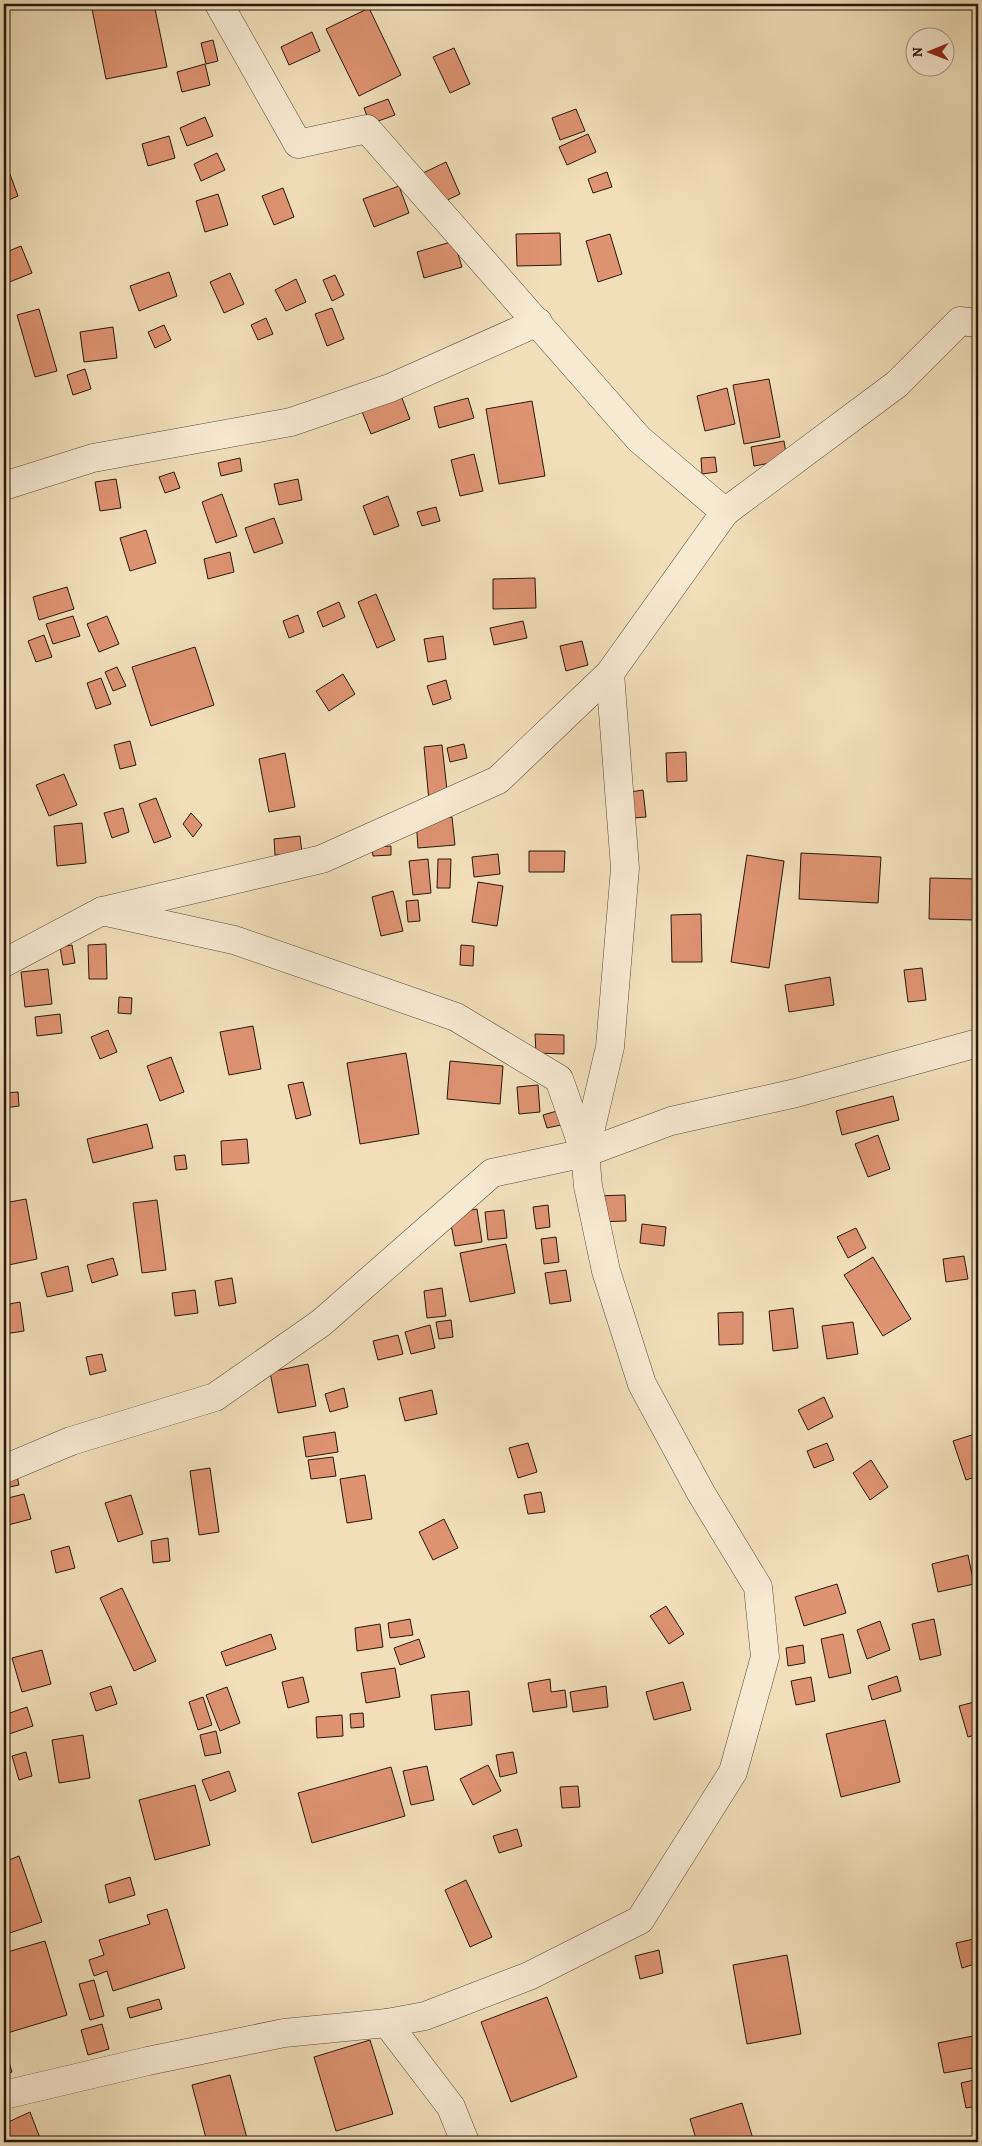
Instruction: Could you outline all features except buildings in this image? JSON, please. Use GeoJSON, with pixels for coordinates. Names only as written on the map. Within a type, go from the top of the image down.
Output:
{"type":"FeatureCollection","features":[{"type":"Feature","properties":{"kind":"street"},"geometry":{"type":"LineString","coordinates":[[219,4],[298,144],[366,129],[538,322],[638,439],[725,512]]}},
{"type":"Feature","properties":{"kind":"street"},"geometry":{"type":"LineString","coordinates":[[4,963],[102,911],[322,859],[498,780],[610,673],[725,512],[897,384],[960,321],[978,323]]}},
{"type":"Feature","properties":{"kind":"street"},"geometry":{"type":"LineString","coordinates":[[4,486],[93,458],[291,422],[390,388],[538,322]]}},
{"type":"Feature","properties":{"kind":"street"},"geometry":{"type":"LineString","coordinates":[[585,1153],[610,1047],[624,868],[610,673]]}},
{"type":"Feature","properties":{"kind":"street"},"geometry":{"type":"LineString","coordinates":[[4,2095],[148,2061],[284,2033],[387,2023],[425,2016],[529,1976],[640,1920],[733,1772],[766,1657],[758,1587],[701,1493],[642,1384],[606,1271],[588,1186],[585,1153],[559,1078],[456,1017],[234,940],[102,911]]}},
{"type":"Feature","properties":{"kind":"street"},"geometry":{"type":"LineString","coordinates":[[4,1468],[71,1441],[215,1397],[321,1322],[492,1173],[585,1153],[671,1121],[796,1093],[978,1043]]}},
{"type":"Feature","properties":{"kind":"street"},"geometry":{"type":"LineString","coordinates":[[387,2023],[451,2108],[465,2142]]}}]}
